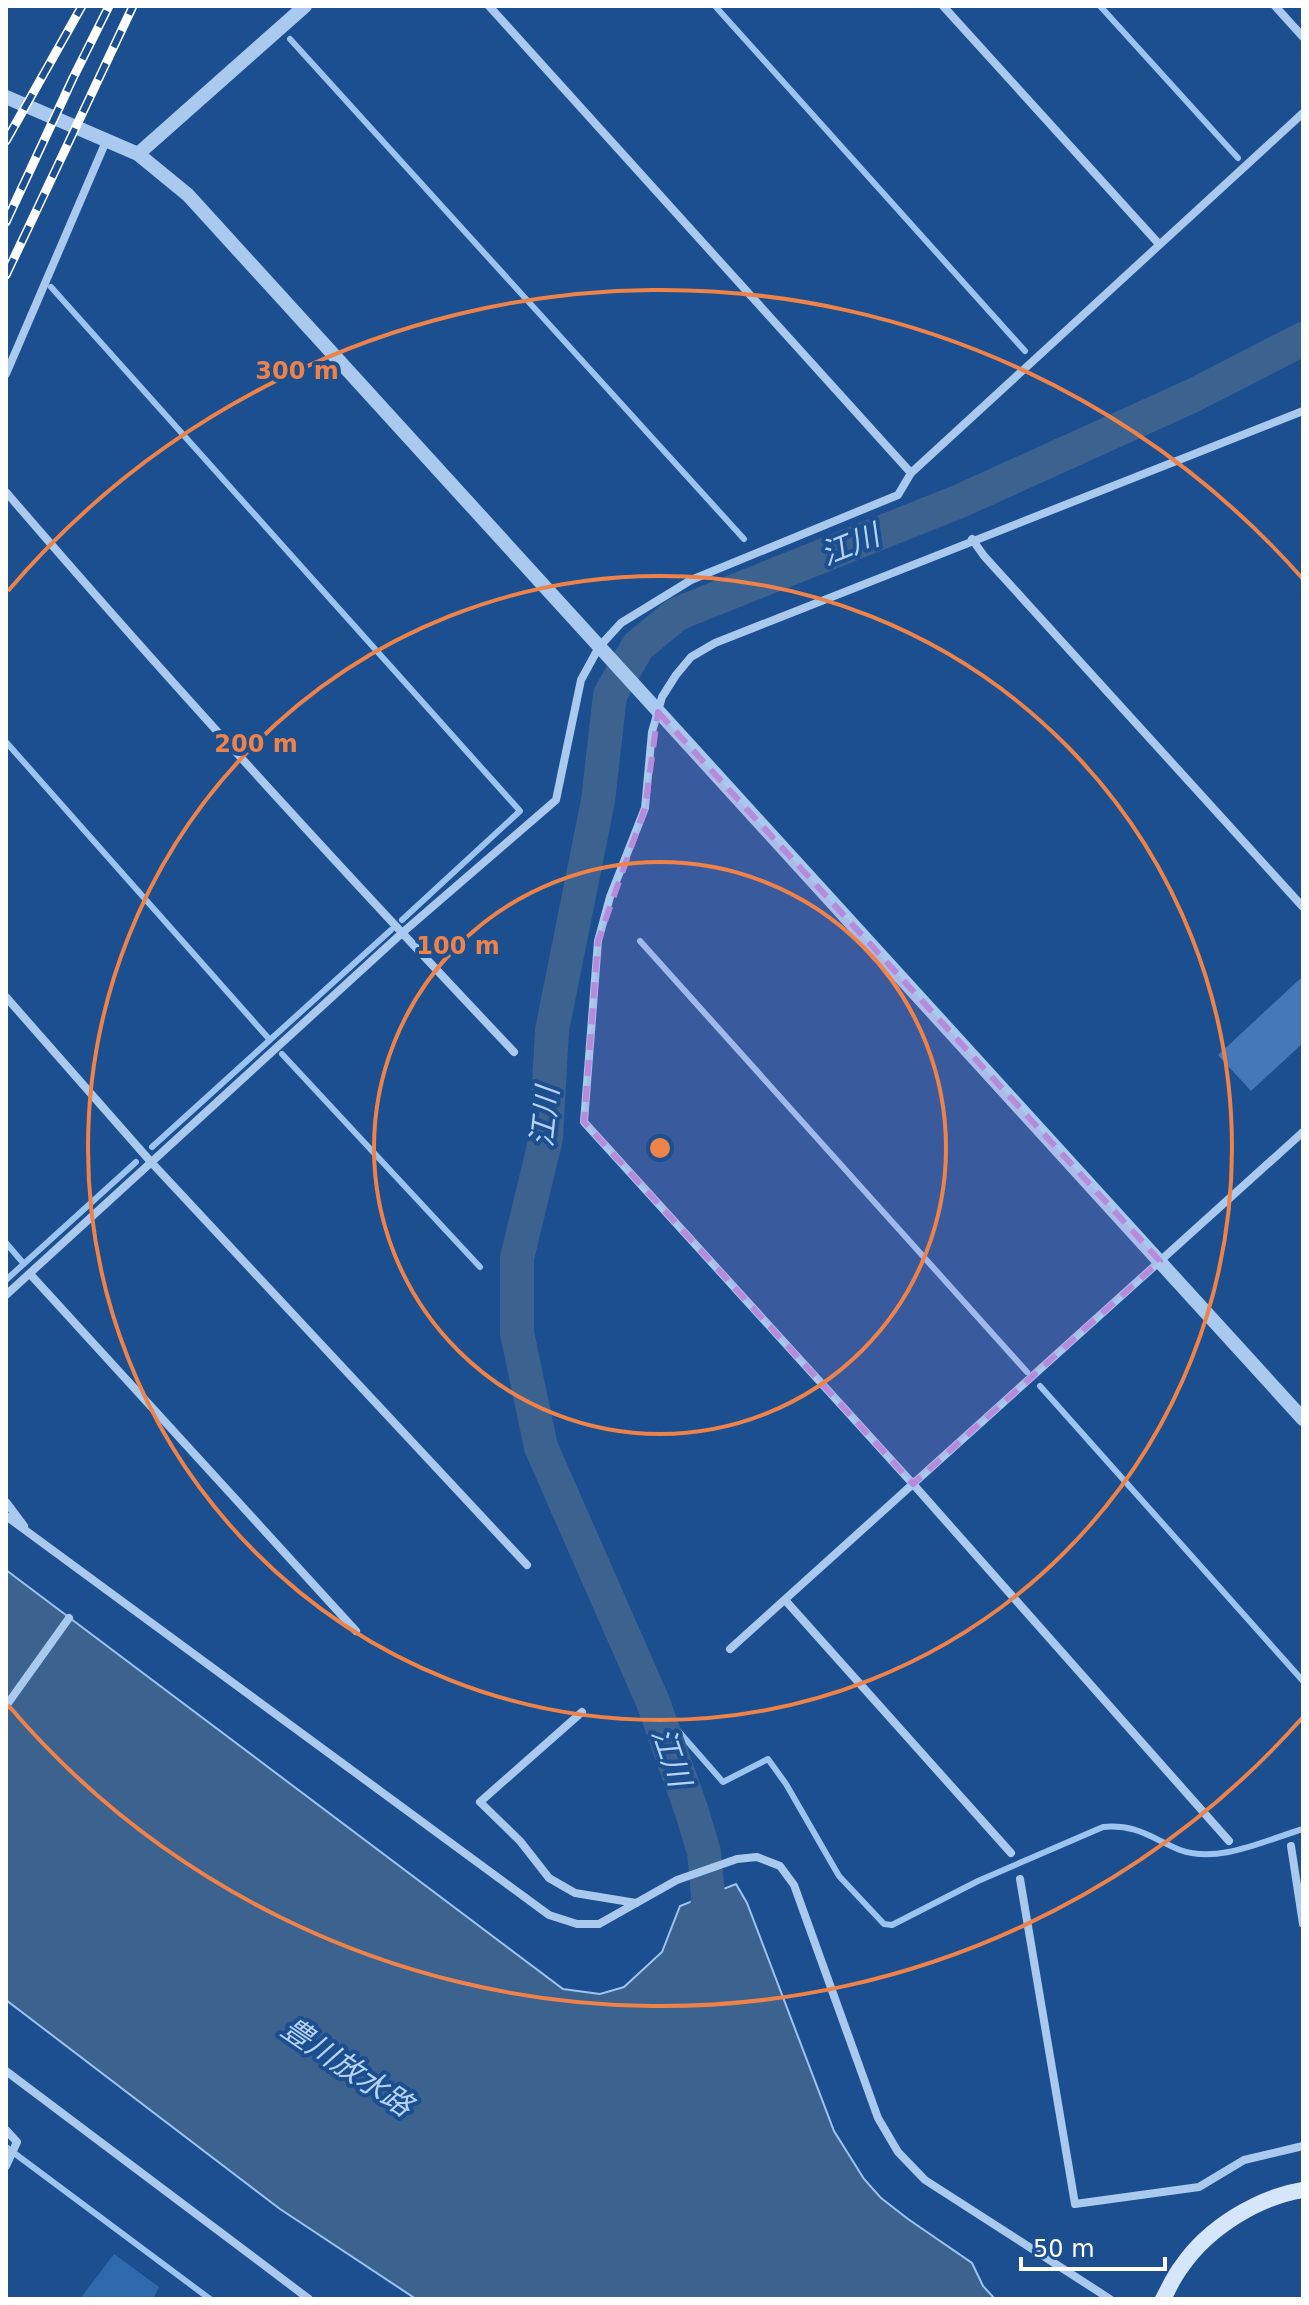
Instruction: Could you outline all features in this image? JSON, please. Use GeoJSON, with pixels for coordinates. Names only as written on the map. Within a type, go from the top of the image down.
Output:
{"type":"FeatureCollection","features":[{"type":"Feature","properties":{"kind":"main road"},"geometry":{"type":"LineString","coordinates":[[1163,2299],[1183,2264],[1213,2234],[1251,2206],[1303,2190]]}},
{"type":"Feature","properties":{"kind":"street"},"geometry":{"type":"LineString","coordinates":[[138,154],[305,6]]}},
{"type":"Feature","properties":{"kind":"street"},"geometry":{"type":"LineString","coordinates":[[489,6],[911,473]]}},
{"type":"Feature","properties":{"kind":"street"},"geometry":{"type":"LineString","coordinates":[[943,6],[1159,244]]}},
{"type":"Feature","properties":{"kind":"street"},"geometry":{"type":"LineString","coordinates":[[1275,6],[1303,37]]}},
{"type":"Feature","properties":{"kind":"street"},"geometry":{"type":"LineString","coordinates":[[6,97],[138,154],[188,195],[1303,1419]]}},
{"type":"Feature","properties":{"kind":"street"},"geometry":{"type":"LineString","coordinates":[[6,1295],[402,933],[556,800],[581,680],[621,623],[691,580],[898,495],[911,473],[1303,113]]}},
{"type":"Feature","properties":{"kind":"street"},"geometry":{"type":"LineString","coordinates":[[6,374],[107,139]]}},
{"type":"Feature","properties":{"kind":"street"},"geometry":{"type":"LineString","coordinates":[[1229,1841],[913,1484],[584,1122],[598,941],[610,897],[645,808],[654,707],[691,657],[715,643],[972,539],[1303,411]]}},
{"type":"Feature","properties":{"kind":"street"},"geometry":{"type":"LineString","coordinates":[[6,492],[109,612],[514,1052]]}},
{"type":"Feature","properties":{"kind":"street"},"geometry":{"type":"LineString","coordinates":[[972,539],[984,556],[1303,907]]}},
{"type":"Feature","properties":{"kind":"street"},"geometry":{"type":"LineString","coordinates":[[6,997],[151,1162],[527,1565]]}},
{"type":"Feature","properties":{"kind":"street"},"geometry":{"type":"LineString","coordinates":[[730,1649],[1301,1138]]}},
{"type":"Feature","properties":{"kind":"street"},"geometry":{"type":"LineString","coordinates":[[30,1274],[356,1631]]}},
{"type":"Feature","properties":{"kind":"street"},"geometry":{"type":"LineString","coordinates":[[6,1502],[29,1533]]}},
{"type":"Feature","properties":{"kind":"street"},"geometry":{"type":"LineString","coordinates":[[6,1516],[549,1915],[577,1924],[599,1924],[677,1880],[737,1859],[757,1857],[780,1866],[794,1885],[878,2118],[898,2152],[925,2180],[1110,2299]]}},
{"type":"Feature","properties":{"kind":"street"},"geometry":{"type":"LineString","coordinates":[[785,1600],[1011,1853]]}},
{"type":"Feature","properties":{"kind":"street"},"geometry":{"type":"LineString","coordinates":[[6,1706],[69,1618]]}},
{"type":"Feature","properties":{"kind":"street"},"geometry":{"type":"LineString","coordinates":[[582,1712],[480,1802],[520,1841],[549,1878],[575,1893],[637,1903]]}},
{"type":"Feature","properties":{"kind":"street"},"geometry":{"type":"LineString","coordinates":[[1291,1846],[1303,1924]]}},
{"type":"Feature","properties":{"kind":"street"},"geometry":{"type":"LineString","coordinates":[[1020,1879],[1075,2204],[1199,2187],[1244,2160],[1303,2146]]}},
{"type":"Feature","properties":{"kind":"street"},"geometry":{"type":"LineString","coordinates":[[6,2071],[309,2299]]}},
{"type":"Feature","properties":{"kind":"street"},"geometry":{"type":"LineString","coordinates":[[6,2130],[17,2142],[6,2166]]}},
{"type":"Feature","properties":{"kind":"highlighted area"},"geometry":{"type":"Polygon","coordinates":[[[658,712],[1160,1261],[913,1484],[584,1122],[598,941],[645,808],[658,712]]]}},
{"type":"Feature","properties":{"kind":"shaded area"},"geometry":{"type":"Polygon","coordinates":[[[114,2254],[159,2287],[153,2299],[80,2299],[114,2254]]]}},
{"type":"Feature","properties":{"kind":"water","name":"豊川放水路"},"geometry":{"type":"Polygon","coordinates":[[[6,1570],[563,1989],[600,1994],[624,1987],[662,1952],[680,1906],[736,1884],[747,1903],[834,2131],[864,2179],[881,2198],[972,2263],[983,2286],[995,2299],[416,2299],[280,2209],[6,2000],[6,1570]]]}},
{"type":"Feature","properties":{"kind":"building"},"geometry":{"type":"Polygon","coordinates":[[[1303,976],[1303,1043],[1251,1091],[1218,1055],[1303,976]]]}},
{"type":"Feature","properties":{"kind":"waterway"},"geometry":{"type":"LineString","coordinates":[[715,6],[1025,351]]}},
{"type":"Feature","properties":{"kind":"waterway"},"geometry":{"type":"LineString","coordinates":[[1100,6],[1238,158]]}},
{"type":"Feature","properties":{"kind":"waterway"},"geometry":{"type":"LineString","coordinates":[[290,39],[744,539]]}},
{"type":"Feature","properties":{"kind":"waterway"},"geometry":{"type":"LineString","coordinates":[[51,287],[520,811],[402,920]]}},
{"type":"Feature","properties":{"kind":"waterway","name":"江川"},"geometry":{"type":"LineString","coordinates":[[706,1941],[708,1895],[704,1852],[691,1809],[653,1702],[541,1447],[517,1333],[517,1258],[546,1138],[552,1030],[598,801],[610,695],[638,646],[677,614],[960,501],[1194,395],[1303,339]]}},
{"type":"Feature","properties":{"kind":"waterway"},"geometry":{"type":"LineString","coordinates":[[6,742],[270,1040]]}},
{"type":"Feature","properties":{"kind":"waterway"},"geometry":{"type":"LineString","coordinates":[[152,1147],[391,930]]}},
{"type":"Feature","properties":{"kind":"waterway"},"geometry":{"type":"LineString","coordinates":[[640,941],[1027,1372]]}},
{"type":"Feature","properties":{"kind":"waterway"},"geometry":{"type":"LineString","coordinates":[[282,1054],[480,1267]]}},
{"type":"Feature","properties":{"kind":"waterway"},"geometry":{"type":"LineString","coordinates":[[6,1280],[136,1162]]}},
{"type":"Feature","properties":{"kind":"waterway"},"geometry":{"type":"LineString","coordinates":[[6,1243],[24,1264]]}},
{"type":"Feature","properties":{"kind":"waterway"},"geometry":{"type":"LineString","coordinates":[[1040,1386],[1303,1681]]}},
{"type":"Feature","properties":{"kind":"waterway"},"geometry":{"type":"LineString","coordinates":[[653,1702],[723,1782],[768,1759],[786,1784],[839,1876],[884,1924],[892,1925],[978,1881],[1103,1827],[1135,1830],[1195,1854],[1242,1849],[1303,1829]]}},
{"type":"Feature","properties":{"kind":"waterway"},"geometry":{"type":"LineString","coordinates":[[6,2147],[210,2299]]}},
{"type":"Feature","properties":{"kind":"railway"},"geometry":{"type":"LineString","coordinates":[[6,141],[82,6]]}},
{"type":"Feature","properties":{"kind":"railway"},"geometry":{"type":"LineString","coordinates":[[6,222],[109,6]]}},
{"type":"Feature","properties":{"kind":"railway"},"geometry":{"type":"LineString","coordinates":[[6,275],[133,6]]}}]}
